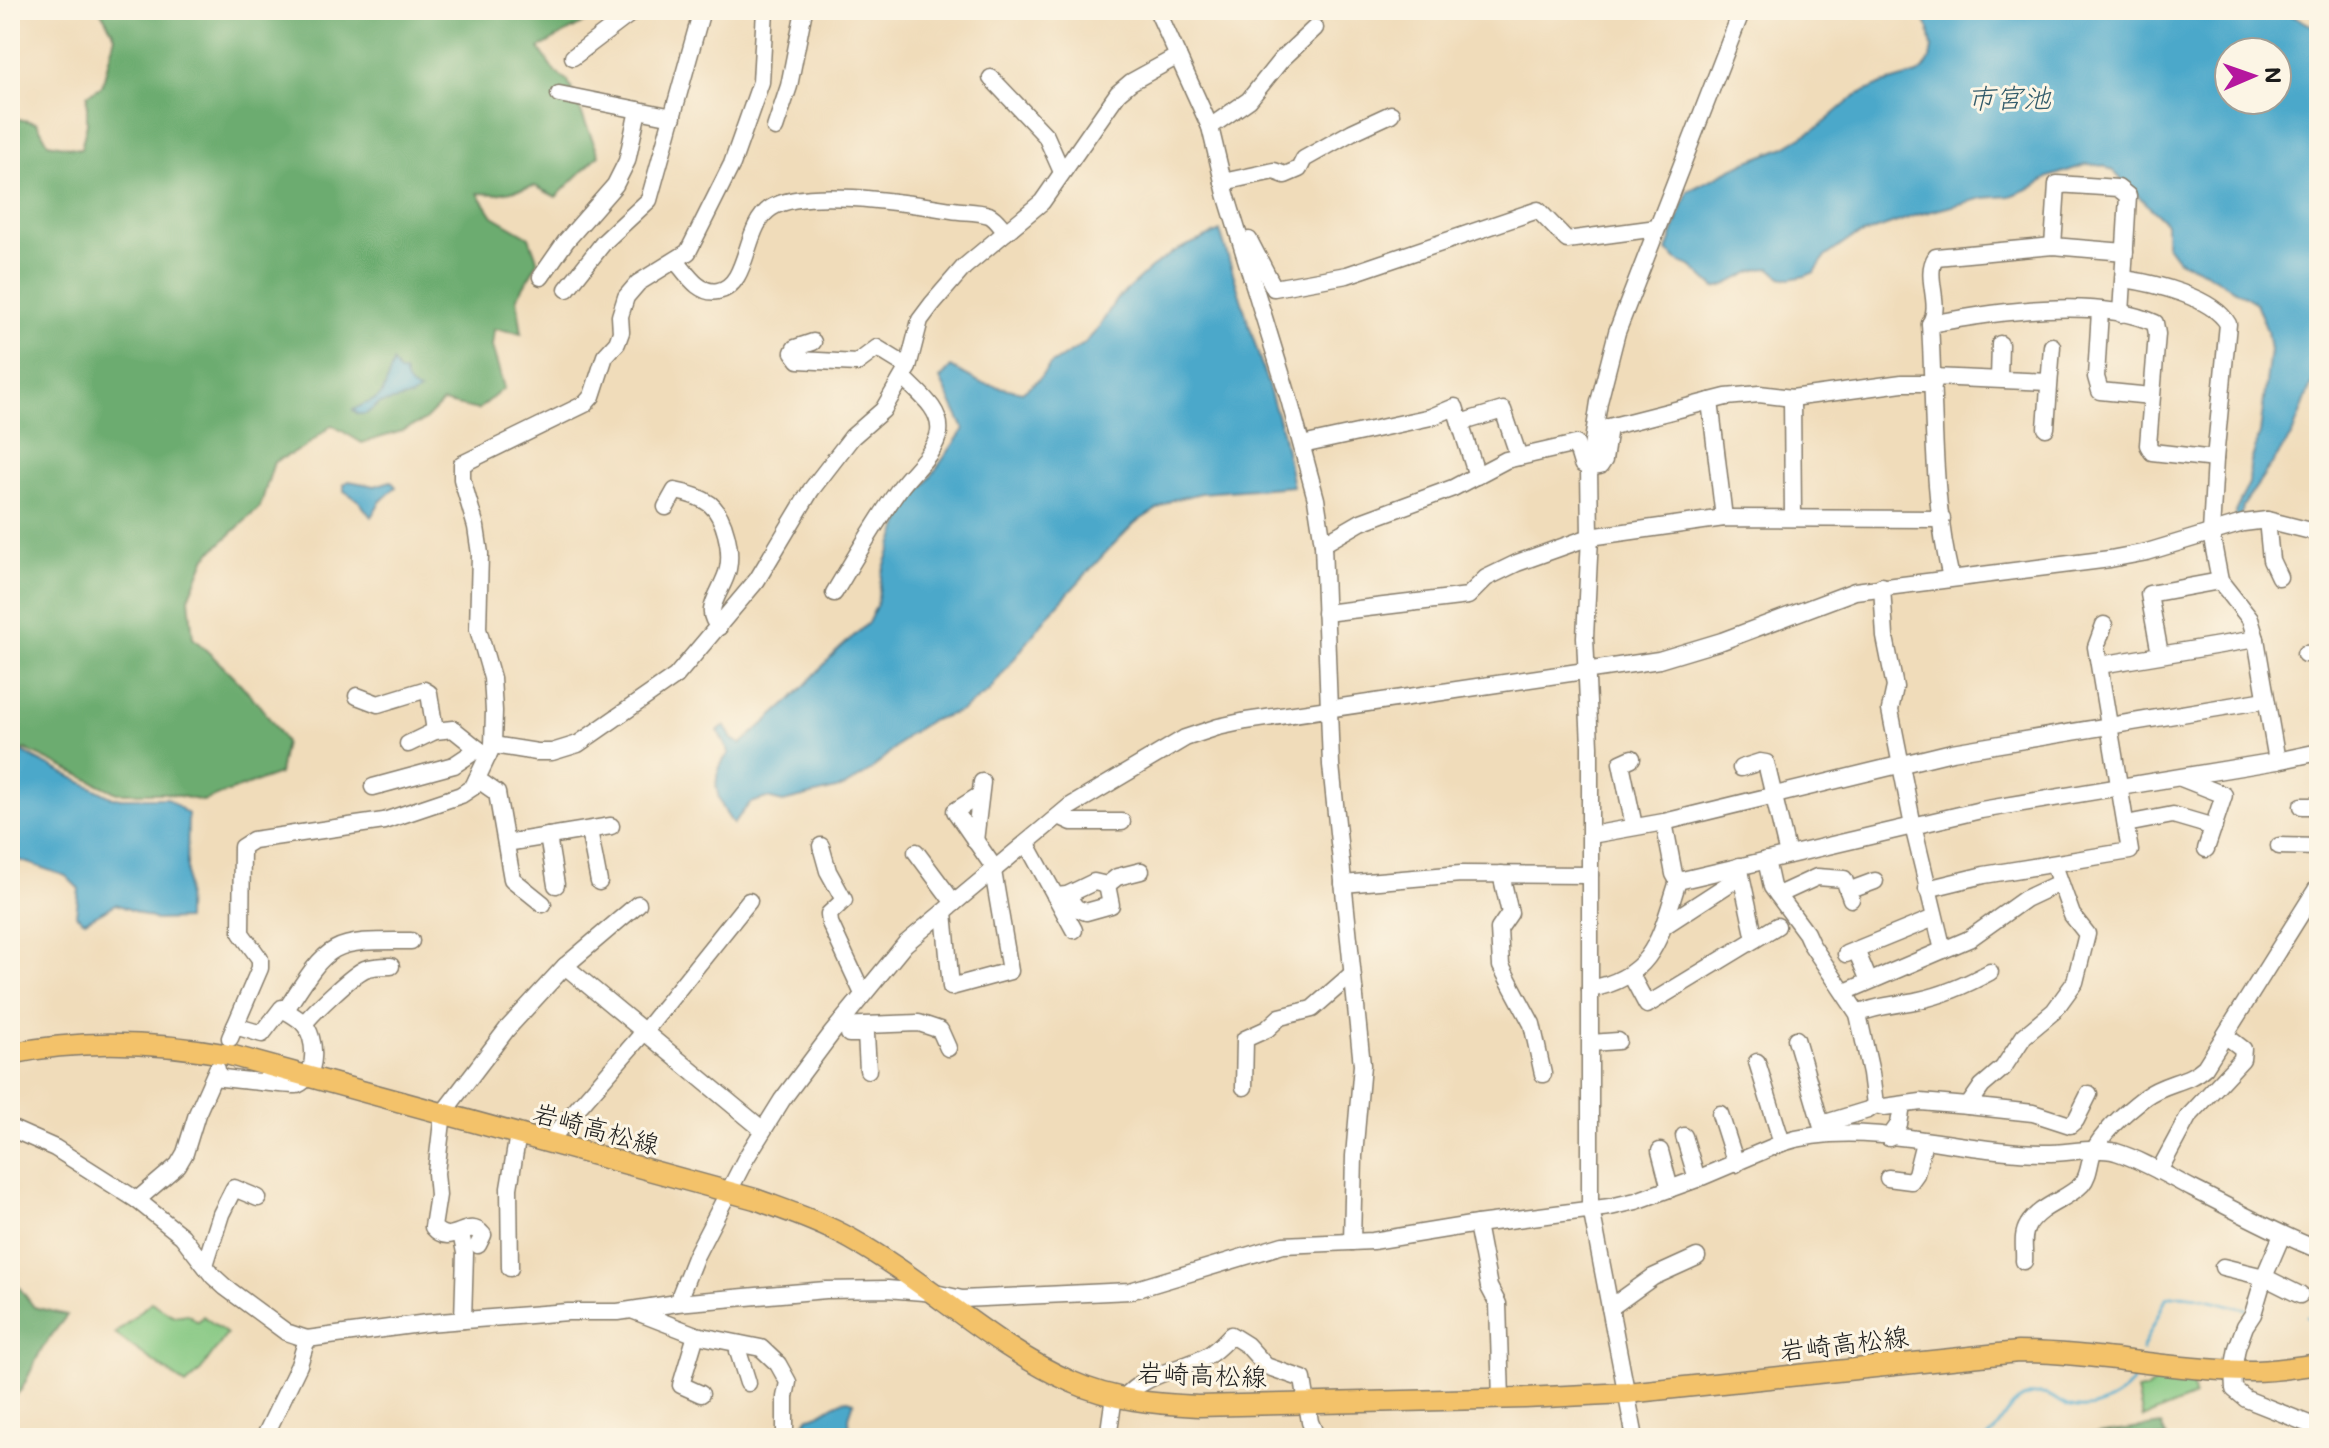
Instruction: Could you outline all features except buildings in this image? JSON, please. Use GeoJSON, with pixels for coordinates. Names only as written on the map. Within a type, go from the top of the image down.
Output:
{"type":"FeatureCollection","features":[{"type":"Feature","properties":{"kind":"main road","name":"岩崎高松線"},"geometry":{"type":"LineString","coordinates":[[10,1054],[56,1046],[97,1044],[180,1046],[230,1055],[728,1192],[811,1220],[851,1239],[935,1293],[1037,1366],[1075,1384],[1156,1404],[1198,1406],[1501,1399],[1627,1393],[2018,1352],[2060,1352],[2233,1371],[2319,1364]]}},
{"type":"Feature","properties":{"kind":"street"},"geometry":{"type":"LineString","coordinates":[[573,57],[635,10]]}},
{"type":"Feature","properties":{"kind":"street"},"geometry":{"type":"LineString","coordinates":[[567,289],[604,242],[649,200],[702,10]]}},
{"type":"Feature","properties":{"kind":"street"},"geometry":{"type":"LineString","coordinates":[[137,1200],[178,1165],[216,1073],[290,1086],[299,1084],[308,1076],[313,1046],[304,1024],[282,1008],[262,1034],[233,1032],[260,968],[260,959],[241,933],[242,847],[253,840],[384,821],[461,795],[473,787],[486,750],[492,678],[478,629],[480,554],[476,527],[462,479],[462,464],[585,404],[592,396],[605,356],[617,343],[621,332],[620,316],[626,297],[638,283],[688,252],[732,164],[761,82],[765,10]]}},
{"type":"Feature","properties":{"kind":"street"},"geometry":{"type":"LineString","coordinates":[[775,128],[789,86],[804,10]]}},
{"type":"Feature","properties":{"kind":"street"},"geometry":{"type":"LineString","coordinates":[[1157,10],[1210,127],[1316,499],[1323,544],[1327,709],[1362,1065],[1354,1156],[1352,1242]]}},
{"type":"Feature","properties":{"kind":"street"},"geometry":{"type":"LineString","coordinates":[[1635,1438],[1591,1210],[1589,1176],[1591,835],[1586,672],[1589,468],[1599,402],[1610,357],[1742,10]]}},
{"type":"Feature","properties":{"kind":"street"},"geometry":{"type":"LineString","coordinates":[[1210,127],[1249,100],[1281,60],[1315,28]]}},
{"type":"Feature","properties":{"kind":"street"},"geometry":{"type":"LineString","coordinates":[[373,787],[454,765],[486,750],[552,752],[578,744],[676,676],[757,580],[811,490],[852,437],[883,410],[905,372],[920,320],[964,267],[1042,202],[1118,93],[1131,82],[1178,56]]}},
{"type":"Feature","properties":{"kind":"street"},"geometry":{"type":"LineString","coordinates":[[991,78],[1046,136],[1062,172]]}},
{"type":"Feature","properties":{"kind":"street"},"geometry":{"type":"LineString","coordinates":[[559,94],[673,117]]}},
{"type":"Feature","properties":{"kind":"street"},"geometry":{"type":"LineString","coordinates":[[541,277],[566,241],[615,185],[627,161],[638,110]]}},
{"type":"Feature","properties":{"kind":"street"},"geometry":{"type":"LineString","coordinates":[[1225,188],[1274,171],[1285,175],[1299,169],[1304,159],[1391,114]]}},
{"type":"Feature","properties":{"kind":"street"},"geometry":{"type":"LineString","coordinates":[[2053,246],[2057,184],[2118,188],[2128,196],[2121,314]]}},
{"type":"Feature","properties":{"kind":"street"},"geometry":{"type":"LineString","coordinates":[[1225,188],[1236,199],[1252,249],[1274,288],[1347,275],[1538,210],[1567,240],[1657,228]]}},
{"type":"Feature","properties":{"kind":"street"},"geometry":{"type":"LineString","coordinates":[[676,261],[699,287],[708,291],[729,287],[737,278],[756,223],[767,210],[779,203],[806,199],[882,199],[988,215],[1006,232]]}},
{"type":"Feature","properties":{"kind":"street"},"geometry":{"type":"LineString","coordinates":[[1951,578],[1934,455],[1930,324],[1935,316],[1932,269],[1936,257],[2053,246],[2125,252]]}},
{"type":"Feature","properties":{"kind":"street"},"geometry":{"type":"LineString","coordinates":[[2124,279],[2170,289],[2218,310],[2228,324],[2211,533],[2220,581],[2250,619],[2256,639],[2277,761]]}},
{"type":"Feature","properties":{"kind":"street"},"geometry":{"type":"LineString","coordinates":[[1930,324],[2036,310],[2100,311],[2142,317],[2155,323],[2157,334],[2148,445],[2152,452],[2215,459]]}},
{"type":"Feature","properties":{"kind":"street"},"geometry":{"type":"LineString","coordinates":[[2100,311],[2097,385],[2100,391],[2151,396]]}},
{"type":"Feature","properties":{"kind":"street"},"geometry":{"type":"LineString","coordinates":[[813,342],[795,348],[793,352],[799,360],[857,363],[877,348],[905,372],[928,402],[937,418],[939,431],[934,446],[900,488],[834,593]]}},
{"type":"Feature","properties":{"kind":"street"},"geometry":{"type":"LineString","coordinates":[[1999,379],[2000,344]]}},
{"type":"Feature","properties":{"kind":"street"},"geometry":{"type":"LineString","coordinates":[[2046,428],[2052,346]]}},
{"type":"Feature","properties":{"kind":"street"},"geometry":{"type":"LineString","coordinates":[[1323,544],[1361,522],[1453,488],[1506,460],[1576,444],[1582,464],[1589,468],[1600,466],[1604,460],[1609,427],[1726,397],[1759,394],[1792,398],[1934,380],[2049,382]]}},
{"type":"Feature","properties":{"kind":"street"},"geometry":{"type":"LineString","coordinates":[[1792,398],[1793,516]]}},
{"type":"Feature","properties":{"kind":"street"},"geometry":{"type":"LineString","coordinates":[[1710,401],[1724,518]]}},
{"type":"Feature","properties":{"kind":"street"},"geometry":{"type":"LineString","coordinates":[[1302,445],[1431,417],[1455,407],[1477,476]]}},
{"type":"Feature","properties":{"kind":"street"},"geometry":{"type":"LineString","coordinates":[[1460,423],[1503,410],[1519,457]]}},
{"type":"Feature","properties":{"kind":"street"},"geometry":{"type":"LineString","coordinates":[[666,507],[675,491],[686,493],[708,502],[720,521],[729,553],[728,568],[712,610],[713,620],[719,627]]}},
{"type":"Feature","properties":{"kind":"street"},"geometry":{"type":"LineString","coordinates":[[1325,613],[1468,596],[1486,578],[1590,537],[1724,518],[1942,519]]}},
{"type":"Feature","properties":{"kind":"street"},"geometry":{"type":"LineString","coordinates":[[2267,520],[2271,560],[2279,577]]}},
{"type":"Feature","properties":{"kind":"street"},"geometry":{"type":"LineString","coordinates":[[677,1303],[696,1255],[728,1192],[782,1100],[905,944],[1069,807],[1185,738],[1218,727],[1327,709],[1659,660],[1693,651],[1834,597],[1882,586],[2110,559],[2147,552],[2243,523],[2267,520],[2319,533]]}},
{"type":"Feature","properties":{"kind":"street"},"geometry":{"type":"LineString","coordinates":[[2160,654],[2149,594],[2220,581]]}},
{"type":"Feature","properties":{"kind":"street"},"geometry":{"type":"LineString","coordinates":[[1882,586],[1885,637],[1895,687],[1890,710],[1913,826],[1943,950]]}},
{"type":"Feature","properties":{"kind":"street"},"geometry":{"type":"LineString","coordinates":[[1927,889],[1984,875],[2130,851],[2096,647],[2104,625]]}},
{"type":"Feature","properties":{"kind":"street"},"geometry":{"type":"LineString","coordinates":[[2100,665],[2256,639]]}},
{"type":"Feature","properties":{"kind":"street"},"geometry":{"type":"LineString","coordinates":[[357,696],[378,704],[424,690],[431,700],[435,731]]}},
{"type":"Feature","properties":{"kind":"street"},"geometry":{"type":"LineString","coordinates":[[1591,835],[1664,822],[1952,752],[2266,700]]}},
{"type":"Feature","properties":{"kind":"street"},"geometry":{"type":"LineString","coordinates":[[408,744],[435,731],[453,729],[486,750]]}},
{"type":"Feature","properties":{"kind":"street"},"geometry":{"type":"LineString","coordinates":[[1664,926],[1740,871],[1766,860],[1981,810],[2319,752]]}},
{"type":"Feature","properties":{"kind":"street"},"geometry":{"type":"LineString","coordinates":[[1632,758],[1621,763],[1634,826]]}},
{"type":"Feature","properties":{"kind":"street"},"geometry":{"type":"LineString","coordinates":[[1741,768],[1766,763],[1788,855]]}},
{"type":"Feature","properties":{"kind":"street"},"geometry":{"type":"LineString","coordinates":[[2180,777],[2224,795],[2206,849]]}},
{"type":"Feature","properties":{"kind":"street"},"geometry":{"type":"LineString","coordinates":[[477,779],[497,793],[512,879],[543,904]]}},
{"type":"Feature","properties":{"kind":"street"},"geometry":{"type":"LineString","coordinates":[[916,852],[949,908],[951,987],[1010,971],[994,870],[955,811],[981,788],[975,841]]}},
{"type":"Feature","properties":{"kind":"street"},"geometry":{"type":"LineString","coordinates":[[2126,824],[2173,815],[2214,827]]}},
{"type":"Feature","properties":{"kind":"street"},"geometry":{"type":"LineString","coordinates":[[1059,816],[1072,822],[1122,822]]}},
{"type":"Feature","properties":{"kind":"street"},"geometry":{"type":"LineString","coordinates":[[1590,989],[1607,986],[1631,975],[1653,952],[1678,881],[1664,822]]}},
{"type":"Feature","properties":{"kind":"street"},"geometry":{"type":"LineString","coordinates":[[506,843],[611,826]]}},
{"type":"Feature","properties":{"kind":"street"},"geometry":{"type":"LineString","coordinates":[[589,830],[599,882]]}},
{"type":"Feature","properties":{"kind":"street"},"geometry":{"type":"LineString","coordinates":[[548,836],[556,885]]}},
{"type":"Feature","properties":{"kind":"street"},"geometry":{"type":"LineString","coordinates":[[1027,844],[1061,896],[1074,930]]}},
{"type":"Feature","properties":{"kind":"street"},"geometry":{"type":"LineString","coordinates":[[821,846],[828,871],[844,900],[829,914],[830,923],[863,994]]}},
{"type":"Feature","properties":{"kind":"street"},"geometry":{"type":"LineString","coordinates":[[2279,846],[2319,847]]}},
{"type":"Feature","properties":{"kind":"street"},"geometry":{"type":"LineString","coordinates":[[1766,860],[1772,887],[1858,1014],[1875,1105]]}},
{"type":"Feature","properties":{"kind":"street"},"geometry":{"type":"LineString","coordinates":[[1968,1106],[1982,1086],[2003,1068],[2021,1045],[2024,1036],[2054,1011],[2075,982],[2087,934],[2072,915],[2054,865]]}},
{"type":"Feature","properties":{"kind":"street"},"geometry":{"type":"LineString","coordinates":[[1107,885],[1117,877],[1141,871]]}},
{"type":"Feature","properties":{"kind":"street"},"geometry":{"type":"LineString","coordinates":[[1678,881],[1740,871]]}},
{"type":"Feature","properties":{"kind":"street"},"geometry":{"type":"LineString","coordinates":[[1740,871],[1755,939]]}},
{"type":"Feature","properties":{"kind":"street"},"geometry":{"type":"LineString","coordinates":[[1343,884],[1461,874],[1590,875]]}},
{"type":"Feature","properties":{"kind":"street"},"geometry":{"type":"LineString","coordinates":[[1501,874],[1510,913],[1499,929],[1501,966],[1532,1024],[1543,1074]]}},
{"type":"Feature","properties":{"kind":"street"},"geometry":{"type":"LineString","coordinates":[[1778,895],[1817,877],[1844,879],[1850,895],[1875,881]]}},
{"type":"Feature","properties":{"kind":"street"},"geometry":{"type":"LineString","coordinates":[[1061,896],[1094,882],[1107,885]]}},
{"type":"Feature","properties":{"kind":"street"},"geometry":{"type":"LineString","coordinates":[[1845,992],[1969,939],[2025,899],[2059,883]]}},
{"type":"Feature","properties":{"kind":"street"},"geometry":{"type":"LineString","coordinates":[[1061,896],[1086,912],[1111,905],[1107,885]]}},
{"type":"Feature","properties":{"kind":"street"},"geometry":{"type":"LineString","coordinates":[[2024,1261],[2023,1242],[2027,1225],[2040,1212],[2083,1183],[2093,1151],[2107,1133],[2160,1086],[2194,1077],[2205,1067],[2319,885]]}},
{"type":"Feature","properties":{"kind":"street"},"geometry":{"type":"LineString","coordinates":[[554,1144],[556,1133],[644,1032],[749,901]]}},
{"type":"Feature","properties":{"kind":"street"},"geometry":{"type":"LineString","coordinates":[[478,1245],[483,1235],[479,1229],[472,1227],[448,1236],[439,1234],[433,1227],[443,1113],[507,1029],[565,966],[638,904]]}},
{"type":"Feature","properties":{"kind":"street"},"geometry":{"type":"LineString","coordinates":[[2244,1008],[2248,1011],[2318,908]]}},
{"type":"Feature","properties":{"kind":"street"},"geometry":{"type":"LineString","coordinates":[[1869,981],[1851,952],[1934,918]]}},
{"type":"Feature","properties":{"kind":"street"},"geometry":{"type":"LineString","coordinates":[[1631,975],[1647,1005],[1777,926]]}},
{"type":"Feature","properties":{"kind":"street"},"geometry":{"type":"LineString","coordinates":[[285,1011],[313,965],[326,953],[344,944],[411,941]]}},
{"type":"Feature","properties":{"kind":"street"},"geometry":{"type":"LineString","coordinates":[[304,1024],[356,974],[369,967],[391,966]]}},
{"type":"Feature","properties":{"kind":"street"},"geometry":{"type":"LineString","coordinates":[[565,966],[763,1130]]}},
{"type":"Feature","properties":{"kind":"street"},"geometry":{"type":"LineString","coordinates":[[1858,1014],[1868,1009],[1922,1000],[1971,983],[1990,972]]}},
{"type":"Feature","properties":{"kind":"street"},"geometry":{"type":"LineString","coordinates":[[1244,1087],[1245,1039],[1267,1029],[1280,1017],[1312,1009],[1352,974]]}},
{"type":"Feature","properties":{"kind":"street"},"geometry":{"type":"LineString","coordinates":[[835,1030],[919,1023],[940,1030],[948,1048]]}},
{"type":"Feature","properties":{"kind":"street"},"geometry":{"type":"LineString","coordinates":[[835,1030],[866,1034],[868,1070]]}},
{"type":"Feature","properties":{"kind":"street"},"geometry":{"type":"LineString","coordinates":[[2159,1171],[2188,1117],[2242,1059],[2243,1049],[2226,1036]]}},
{"type":"Feature","properties":{"kind":"street"},"geometry":{"type":"LineString","coordinates":[[1796,1039],[1823,1129]]}},
{"type":"Feature","properties":{"kind":"street"},"geometry":{"type":"LineString","coordinates":[[1591,1043],[1618,1041]]}},
{"type":"Feature","properties":{"kind":"street"},"geometry":{"type":"LineString","coordinates":[[1757,1062],[1782,1143]]}},
{"type":"Feature","properties":{"kind":"street"},"geometry":{"type":"LineString","coordinates":[[10,1128],[55,1148],[137,1200],[182,1236],[213,1276],[286,1332],[307,1339],[463,1320],[633,1310],[677,1303],[850,1289],[935,1293],[962,1299],[1130,1291],[1283,1245],[1352,1242],[1591,1210],[1636,1201],[1736,1164],[1875,1105],[1902,1106],[1921,1102],[1968,1106],[2033,1113],[2070,1125],[2076,1120],[2089,1094]]}},
{"type":"Feature","properties":{"kind":"street"},"geometry":{"type":"LineString","coordinates":[[1889,1138],[1899,1124],[1902,1106]]}},
{"type":"Feature","properties":{"kind":"street"},"geometry":{"type":"LineString","coordinates":[[1720,1114],[1736,1164]]}},
{"type":"Feature","properties":{"kind":"street"},"geometry":{"type":"LineString","coordinates":[[1823,1129],[2041,1154],[2113,1151],[2159,1171],[2282,1235],[2319,1250]]}},
{"type":"Feature","properties":{"kind":"street"},"geometry":{"type":"LineString","coordinates":[[510,1268],[509,1188],[518,1134]]}},
{"type":"Feature","properties":{"kind":"street"},"geometry":{"type":"LineString","coordinates":[[1684,1136],[1697,1179]]}},
{"type":"Feature","properties":{"kind":"street"},"geometry":{"type":"LineString","coordinates":[[1888,1178],[1911,1181],[1916,1174],[1924,1142]]}},
{"type":"Feature","properties":{"kind":"street"},"geometry":{"type":"LineString","coordinates":[[1660,1151],[1670,1189]]}},
{"type":"Feature","properties":{"kind":"street"},"geometry":{"type":"LineString","coordinates":[[205,1265],[221,1214],[234,1188],[258,1198]]}},
{"type":"Feature","properties":{"kind":"street"},"geometry":{"type":"LineString","coordinates":[[1477,1224],[1489,1287],[1498,1304],[1501,1399]]}},
{"type":"Feature","properties":{"kind":"street"},"geometry":{"type":"LineString","coordinates":[[461,1233],[465,1253],[463,1320]]}},
{"type":"Feature","properties":{"kind":"street"},"geometry":{"type":"LineString","coordinates":[[2282,1235],[2237,1348],[2234,1389],[2246,1399],[2319,1428]]}},
{"type":"Feature","properties":{"kind":"street"},"geometry":{"type":"LineString","coordinates":[[1610,1308],[1653,1277],[1697,1257]]}},
{"type":"Feature","properties":{"kind":"street"},"geometry":{"type":"LineString","coordinates":[[2223,1267],[2264,1277],[2300,1295]]}},
{"type":"Feature","properties":{"kind":"street"},"geometry":{"type":"LineString","coordinates":[[633,1310],[696,1335],[761,1348],[778,1364],[788,1382],[785,1438]]}},
{"type":"Feature","properties":{"kind":"street"},"geometry":{"type":"LineString","coordinates":[[696,1335],[681,1385],[701,1394]]}},
{"type":"Feature","properties":{"kind":"street"},"geometry":{"type":"LineString","coordinates":[[1108,1438],[1119,1397],[1154,1376],[1211,1354],[1231,1335],[1247,1345],[1266,1366],[1303,1379],[1310,1422],[1317,1438]]}},
{"type":"Feature","properties":{"kind":"street"},"geometry":{"type":"LineString","coordinates":[[264,1438],[299,1365],[307,1339]]}},
{"type":"Feature","properties":{"kind":"street"},"geometry":{"type":"LineString","coordinates":[[739,1344],[738,1351],[748,1383]]}},
{"type":"Feature","properties":{"kind":"green space"},"geometry":{"type":"Polygon","coordinates":[[[100,10],[590,10],[587,21],[539,48],[555,72],[568,81],[599,155],[556,197],[535,186],[497,194],[478,193],[493,216],[529,237],[538,262],[517,298],[522,333],[494,329],[492,346],[504,388],[478,410],[443,402],[424,421],[362,443],[332,425],[304,448],[274,462],[260,507],[206,557],[189,598],[193,638],[255,700],[285,742],[279,774],[203,801],[165,793],[117,793],[25,749],[10,754],[10,122],[19,119],[37,123],[48,143],[81,149],[87,123],[87,95],[102,86],[115,36],[100,10]]]}},
{"type":"Feature","properties":{"kind":"green space"},"geometry":{"type":"Polygon","coordinates":[[[10,1275],[34,1307],[67,1315],[42,1348],[22,1389],[10,1401],[10,1275]]]}},
{"type":"Feature","properties":{"kind":"green space"},"geometry":{"type":"Polygon","coordinates":[[[151,1302],[174,1316],[188,1314],[198,1322],[203,1316],[227,1334],[199,1373],[186,1385],[115,1334],[151,1302]]]}},
{"type":"Feature","properties":{"kind":"green space"},"geometry":{"type":"Polygon","coordinates":[[[2161,1377],[2193,1386],[2194,1397],[2143,1418],[2137,1391],[2147,1389],[2161,1377]]]}},
{"type":"Feature","properties":{"kind":"green space"},"geometry":{"type":"Polygon","coordinates":[[[2161,1425],[2167,1438],[2084,1438],[2090,1435],[2161,1425]]]}},
{"type":"Feature","properties":{"kind":"water","name":"市宮池"},"geometry":{"type":"Polygon","coordinates":[[[1919,10],[2281,10],[2319,29],[2319,377],[2311,385],[2292,435],[2243,506],[2241,517],[2237,519],[2235,512],[2249,483],[2250,465],[2260,433],[2270,350],[2267,331],[2256,303],[2205,272],[2178,260],[2166,244],[2166,223],[2113,171],[2104,166],[2088,164],[2049,177],[2011,196],[1983,198],[1917,215],[1852,238],[1825,257],[1815,272],[1790,279],[1781,277],[1771,268],[1762,269],[1715,288],[1691,266],[1680,262],[1667,251],[1688,191],[1746,162],[1785,147],[1820,126],[1855,96],[1917,74],[1930,59],[1929,29],[1919,10]]]}},
{"type":"Feature","properties":{"kind":"water"},"geometry":{"type":"Polygon","coordinates":[[[1220,231],[1282,431],[1293,486],[1201,493],[1172,500],[1135,523],[1108,550],[1051,612],[989,691],[961,711],[930,721],[908,735],[870,771],[844,787],[783,802],[767,798],[750,803],[733,824],[722,807],[717,789],[718,771],[729,753],[718,731],[725,726],[732,739],[741,744],[792,699],[868,623],[877,604],[882,573],[902,518],[964,429],[940,379],[951,367],[981,383],[1022,392],[1039,379],[1050,365],[1084,344],[1098,329],[1115,301],[1151,268],[1175,251],[1220,231]]]}},
{"type":"Feature","properties":{"kind":"water"},"geometry":{"type":"Polygon","coordinates":[[[393,363],[399,372],[404,372],[410,386],[419,391],[411,397],[379,404],[366,414],[358,414],[353,410],[380,396],[393,363]]]}},
{"type":"Feature","properties":{"kind":"water"},"geometry":{"type":"Polygon","coordinates":[[[349,481],[375,486],[391,481],[396,487],[380,502],[371,517],[358,500],[344,491],[344,484],[349,481]]]}},
{"type":"Feature","properties":{"kind":"water"},"geometry":{"type":"Polygon","coordinates":[[[22,752],[113,798],[167,798],[188,814],[186,919],[156,920],[116,904],[85,921],[76,915],[79,889],[66,876],[10,857],[10,758],[22,752]]]}},
{"type":"Feature","properties":{"kind":"water"},"geometry":{"type":"Polygon","coordinates":[[[848,1400],[854,1402],[849,1417],[850,1438],[798,1438],[798,1432],[809,1417],[848,1400]]]}},
{"type":"Feature","properties":{"kind":"waterway"},"geometry":{"type":"LineString","coordinates":[[2142,1350],[2166,1298],[2194,1296],[2246,1309]]}},
{"type":"Feature","properties":{"kind":"waterway"},"geometry":{"type":"LineString","coordinates":[[2307,1317],[2319,1322]]}},
{"type":"Feature","properties":{"kind":"waterway"},"geometry":{"type":"LineString","coordinates":[[1988,1438],[2016,1402],[2023,1398],[2044,1394],[2071,1407],[2101,1405],[2128,1388],[2137,1371]]}}]}
